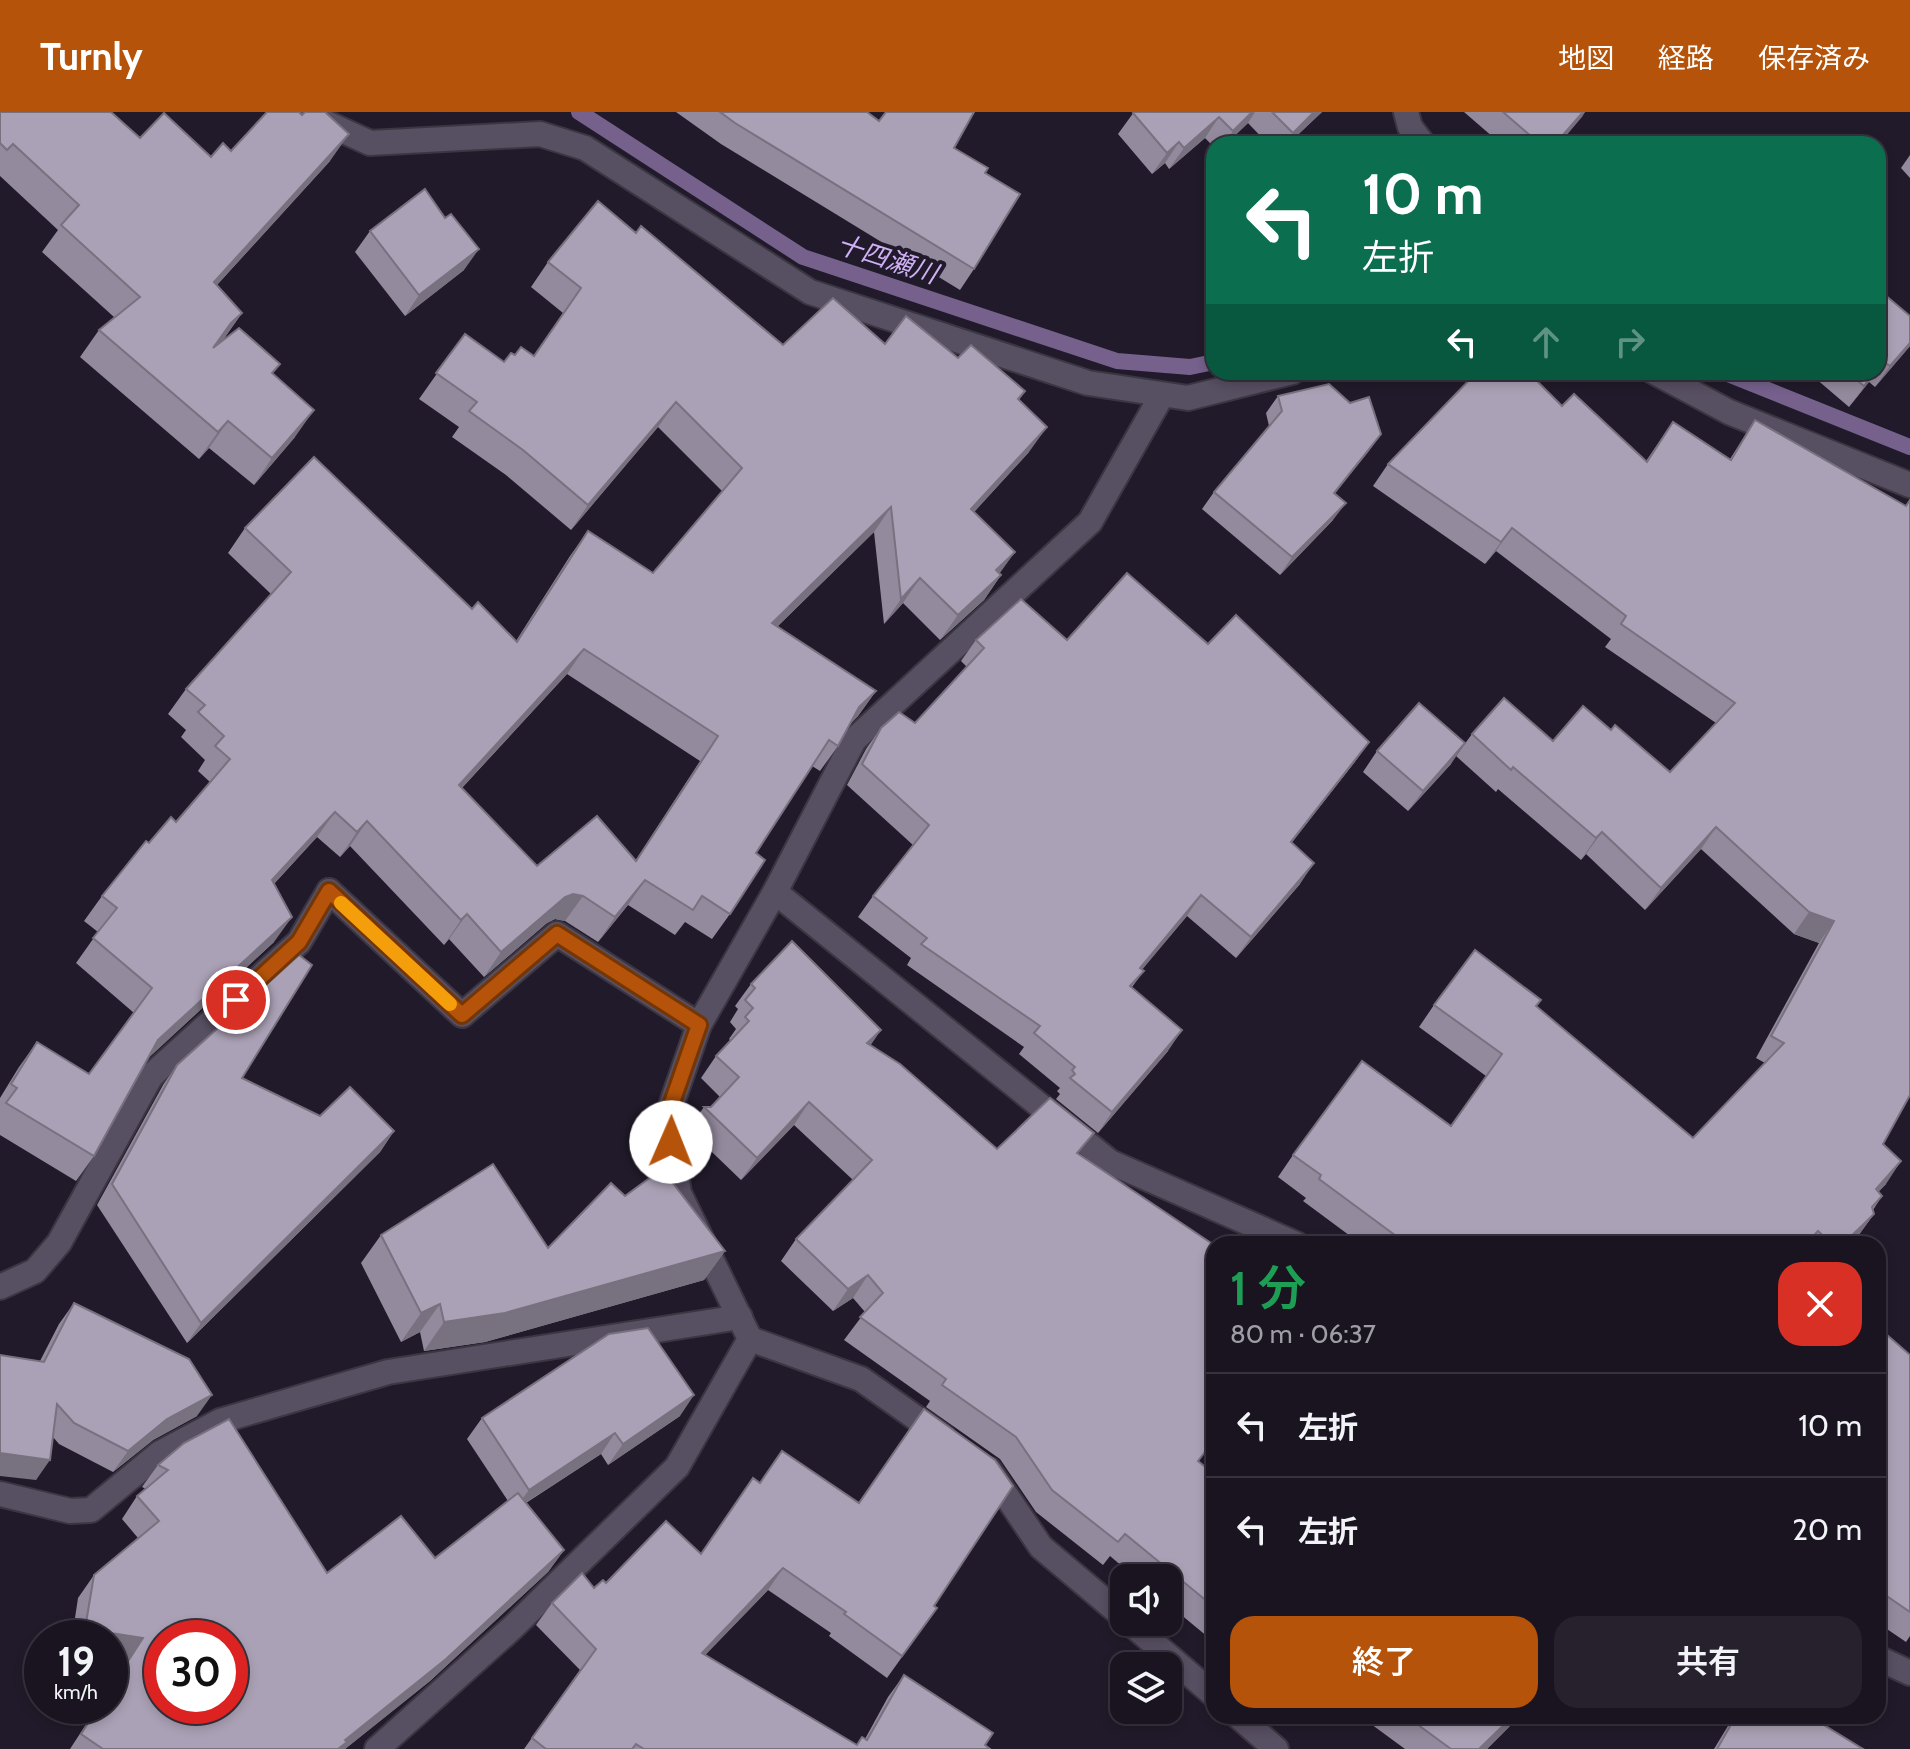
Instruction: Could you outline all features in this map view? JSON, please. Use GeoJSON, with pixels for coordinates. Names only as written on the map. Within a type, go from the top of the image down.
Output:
{"type":"FeatureCollection","features":[{"type":"Feature","properties":{"kind":"street"},"geometry":{"type":"LineString","coordinates":[[312,112],[322,121],[370,143],[540,134],[585,148],[810,292],[1088,383],[1188,398],[1260,380]]}},
{"type":"Feature","properties":{"kind":"street"},"geometry":{"type":"LineString","coordinates":[[1406,112],[1410,127],[1417,136]]}},
{"type":"Feature","properties":{"kind":"street"},"geometry":{"type":"LineString","coordinates":[[1669,380],[1729,412],[1910,485]]}},
{"type":"Feature","properties":{"kind":"street"},"geometry":{"type":"LineString","coordinates":[[1110,1605],[1041,1547],[991,1471],[861,1379],[750,1339],[679,1193],[667,1117],[699,1025],[775,892],[854,740],[1090,522],[1162,395]]}},
{"type":"Feature","properties":{"kind":"street"},"geometry":{"type":"LineString","coordinates":[[0,1287],[35,1271],[59,1243],[151,1076],[299,942],[329,891],[462,1015],[557,934],[699,1025]]}},
{"type":"Feature","properties":{"kind":"street"},"geometry":{"type":"LineString","coordinates":[[775,892],[1110,1162],[1278,1236]]}},
{"type":"Feature","properties":{"kind":"street"},"geometry":{"type":"LineString","coordinates":[[0,1494],[70,1511],[91,1510],[160,1453],[220,1421],[388,1372],[740,1317]]}},
{"type":"Feature","properties":{"kind":"street"},"geometry":{"type":"LineString","coordinates":[[377,1749],[512,1628],[677,1467],[750,1339]]}},
{"type":"Feature","properties":{"kind":"street"},"geometry":{"type":"LineString","coordinates":[[1145,1636],[1206,1688]]}},
{"type":"Feature","properties":{"kind":"street"},"geometry":{"type":"LineString","coordinates":[[1886,1662],[1910,1673]]}},
{"type":"Feature","properties":{"kind":"street"},"geometry":{"type":"LineString","coordinates":[[1247,1724],[1276,1749]]}},
{"type":"Feature","properties":{"kind":"building"},"geometry":{"type":"Polygon","coordinates":[[[0,112],[111,112],[140,138],[164,113],[211,157],[223,143],[231,151],[267,112],[299,112],[302,115],[305,112],[325,112],[349,134],[214,282],[242,313],[213,348],[239,328],[280,364],[272,373],[314,410],[272,458],[228,421],[218,432],[99,330],[140,297],[61,225],[79,205],[13,144],[7,150],[0,143],[0,112]]]}},
{"type":"Feature","properties":{"kind":"building"},"geometry":{"type":"Polygon","coordinates":[[[720,112],[867,112],[879,121],[886,112],[974,112],[954,148],[988,168],[985,173],[1020,194],[974,269],[720,112]]]}},
{"type":"Feature","properties":{"kind":"building"},"geometry":{"type":"Polygon","coordinates":[[[1134,112],[1252,112],[1233,131],[1219,117],[1184,148],[1179,142],[1167,153],[1134,112]]]}},
{"type":"Feature","properties":{"kind":"building"},"geometry":{"type":"Polygon","coordinates":[[[1272,112],[1314,112],[1293,133],[1272,112]]]}},
{"type":"Feature","properties":{"kind":"building"},"geometry":{"type":"Polygon","coordinates":[[[1503,112],[1583,112],[1562,136],[1531,136],[1503,112]]]}},
{"type":"Feature","properties":{"kind":"building"},"geometry":{"type":"Polygon","coordinates":[[[425,189],[445,218],[451,214],[479,249],[419,295],[370,231],[425,189]]]}},
{"type":"Feature","properties":{"kind":"building"},"geometry":{"type":"Polygon","coordinates":[[[598,201],[636,233],[641,226],[783,345],[833,298],[885,344],[906,316],[958,358],[971,345],[1025,391],[1018,399],[1047,427],[971,509],[1015,552],[996,570],[1001,575],[958,615],[920,578],[901,599],[891,507],[772,623],[876,691],[859,707],[838,746],[829,740],[756,853],[765,860],[730,914],[702,896],[693,910],[645,880],[615,917],[583,896],[573,894],[565,897],[501,952],[467,914],[461,920],[367,821],[357,832],[335,812],[272,880],[292,917],[158,1040],[94,1156],[6,1103],[17,1088],[11,1084],[37,1042],[89,1074],[152,988],[93,938],[117,908],[102,896],[146,841],[149,843],[171,817],[176,822],[230,759],[215,746],[224,736],[198,712],[205,705],[186,689],[291,572],[245,528],[314,457],[472,609],[478,602],[517,642],[588,531],[653,573],[742,468],[676,402],[588,505],[523,450],[469,411],[477,402],[436,373],[465,334],[504,362],[521,347],[534,356],[581,288],[548,262],[598,201]],[[584,649],[459,785],[537,866],[597,816],[636,861],[718,736],[584,649]]]}},
{"type":"Feature","properties":{"kind":"building"},"geometry":{"type":"Polygon","coordinates":[[[1886,296],[1910,316],[1910,343],[1890,366],[1886,363],[1886,296]]]}},
{"type":"Feature","properties":{"kind":"building"},"geometry":{"type":"Polygon","coordinates":[[[1469,380],[1536,380],[1562,406],[1574,394],[1647,462],[1673,422],[1731,460],[1755,420],[1906,506],[1910,500],[1910,1095],[1883,1144],[1901,1161],[1876,1189],[1882,1196],[1872,1207],[1874,1214],[1851,1236],[1823,1236],[1818,1231],[1813,1236],[1396,1236],[1319,1179],[1321,1175],[1293,1155],[1362,1061],[1451,1126],[1502,1054],[1434,1005],[1475,950],[1541,1000],[1536,1006],[1693,1138],[1784,1043],[1771,1036],[1834,921],[1809,912],[1716,827],[1661,888],[1602,832],[1596,838],[1513,767],[1511,770],[1472,734],[1504,698],[1553,741],[1583,706],[1611,730],[1615,725],[1670,772],[1735,703],[1621,624],[1626,616],[1512,528],[1501,542],[1388,464],[1469,380]]]}},
{"type":"Feature","properties":{"kind":"building"},"geometry":{"type":"Polygon","coordinates":[[[1329,384],[1350,403],[1369,397],[1381,434],[1334,493],[1346,503],[1292,557],[1214,492],[1282,411],[1278,396],[1329,384]]]}},
{"type":"Feature","properties":{"kind":"building"},"geometry":{"type":"Polygon","coordinates":[[[1127,573],[1208,644],[1236,615],[1369,742],[1291,842],[1314,863],[1251,937],[1201,895],[1140,968],[1144,971],[1130,986],[1182,1030],[1112,1112],[1070,1078],[1075,1074],[1072,1070],[1075,1067],[1034,1033],[1040,1026],[921,944],[927,938],[873,896],[929,825],[862,764],[881,728],[899,712],[915,723],[984,648],[976,640],[1021,599],[1067,640],[1127,573]]]}},
{"type":"Feature","properties":{"kind":"building"},"geometry":{"type":"Polygon","coordinates":[[[1419,703],[1465,743],[1423,791],[1377,751],[1419,703]]]}},
{"type":"Feature","properties":{"kind":"building"},"geometry":{"type":"Polygon","coordinates":[[[792,941],[881,1030],[867,1043],[900,1064],[997,1149],[1050,1098],[1094,1133],[1077,1153],[1206,1240],[1206,1450],[1198,1461],[1206,1468],[1206,1600],[1182,1581],[1182,1564],[1162,1564],[1125,1534],[1118,1542],[1052,1490],[1016,1437],[942,1385],[946,1379],[860,1317],[883,1293],[868,1275],[848,1289],[796,1239],[872,1160],[809,1102],[757,1158],[704,1107],[711,1107],[739,1077],[716,1056],[749,1021],[745,1017],[753,1008],[745,1000],[755,988],[751,984],[792,941]]]}},
{"type":"Feature","properties":{"kind":"building"},"geometry":{"type":"Polygon","coordinates":[[[299,955],[312,965],[242,1078],[320,1116],[350,1087],[394,1131],[201,1323],[112,1184],[177,1065],[299,955]]]}},
{"type":"Feature","properties":{"kind":"building"},"geometry":{"type":"Polygon","coordinates":[[[493,1164],[548,1248],[611,1183],[625,1196],[662,1169],[725,1251],[505,1313],[444,1322],[440,1304],[421,1313],[381,1235],[493,1164]]]}},
{"type":"Feature","properties":{"kind":"building"},"geometry":{"type":"Polygon","coordinates":[[[74,1303],[189,1359],[212,1395],[167,1419],[128,1451],[74,1423],[57,1404],[50,1460],[0,1453],[0,1355],[44,1362],[74,1303]]]}},
{"type":"Feature","properties":{"kind":"building"},"geometry":{"type":"Polygon","coordinates":[[[648,1328],[694,1395],[623,1444],[615,1433],[529,1490],[482,1418],[609,1334],[648,1328]]]}},
{"type":"Feature","properties":{"kind":"building"},"geometry":{"type":"Polygon","coordinates":[[[1886,1334],[1910,1355],[1910,1612],[1886,1596],[1886,1334]]]}},
{"type":"Feature","properties":{"kind":"building"},"geometry":{"type":"Polygon","coordinates":[[[924,1409],[995,1460],[1013,1486],[934,1606],[937,1608],[902,1656],[783,1568],[702,1653],[857,1745],[862,1737],[867,1740],[904,1675],[993,1733],[985,1745],[990,1749],[644,1749],[636,1744],[632,1749],[546,1749],[532,1738],[596,1649],[552,1603],[582,1573],[594,1588],[603,1580],[606,1583],[666,1521],[701,1554],[753,1478],[760,1483],[782,1451],[859,1503],[924,1409]]]}},
{"type":"Feature","properties":{"kind":"building"},"geometry":{"type":"Polygon","coordinates":[[[229,1419],[327,1573],[401,1516],[435,1558],[518,1493],[564,1550],[446,1659],[345,1740],[347,1742],[338,1749],[103,1749],[81,1734],[87,1724],[128,1724],[128,1661],[143,1638],[128,1636],[128,1620],[86,1620],[94,1575],[159,1521],[137,1496],[168,1470],[158,1465],[184,1443],[229,1419]]]}},
{"type":"Feature","properties":{"kind":"building"},"geometry":{"type":"Polygon","coordinates":[[[1417,1724],[1505,1724],[1479,1749],[1451,1749],[1417,1724]]]}},
{"type":"Feature","properties":{"kind":"building"},"geometry":{"type":"Polygon","coordinates":[[[1731,1724],[1822,1724],[1863,1749],[1717,1749],[1731,1724]]]}},
{"type":"Feature","properties":{"kind":"waterway","name":"十四瀬川"},"geometry":{"type":"LineString","coordinates":[[579,112],[803,257],[1117,361],[1190,367],[1206,364]]}},
{"type":"Feature","properties":{"kind":"waterway","name":"十四瀬川"},"geometry":{"type":"LineString","coordinates":[[1743,380],[1910,447]]}},
{"type":"Feature","properties":{"kind":"slow traffic"},"geometry":{"type":"LineString","coordinates":[[341,903],[450,1004]]}},
{"type":"Feature","properties":{"kind":"route"},"geometry":{"type":"LineString","coordinates":[[236,1000],[299,942],[329,891],[462,1015],[557,934],[699,1025],[667,1117],[671,1142]]}}]}
